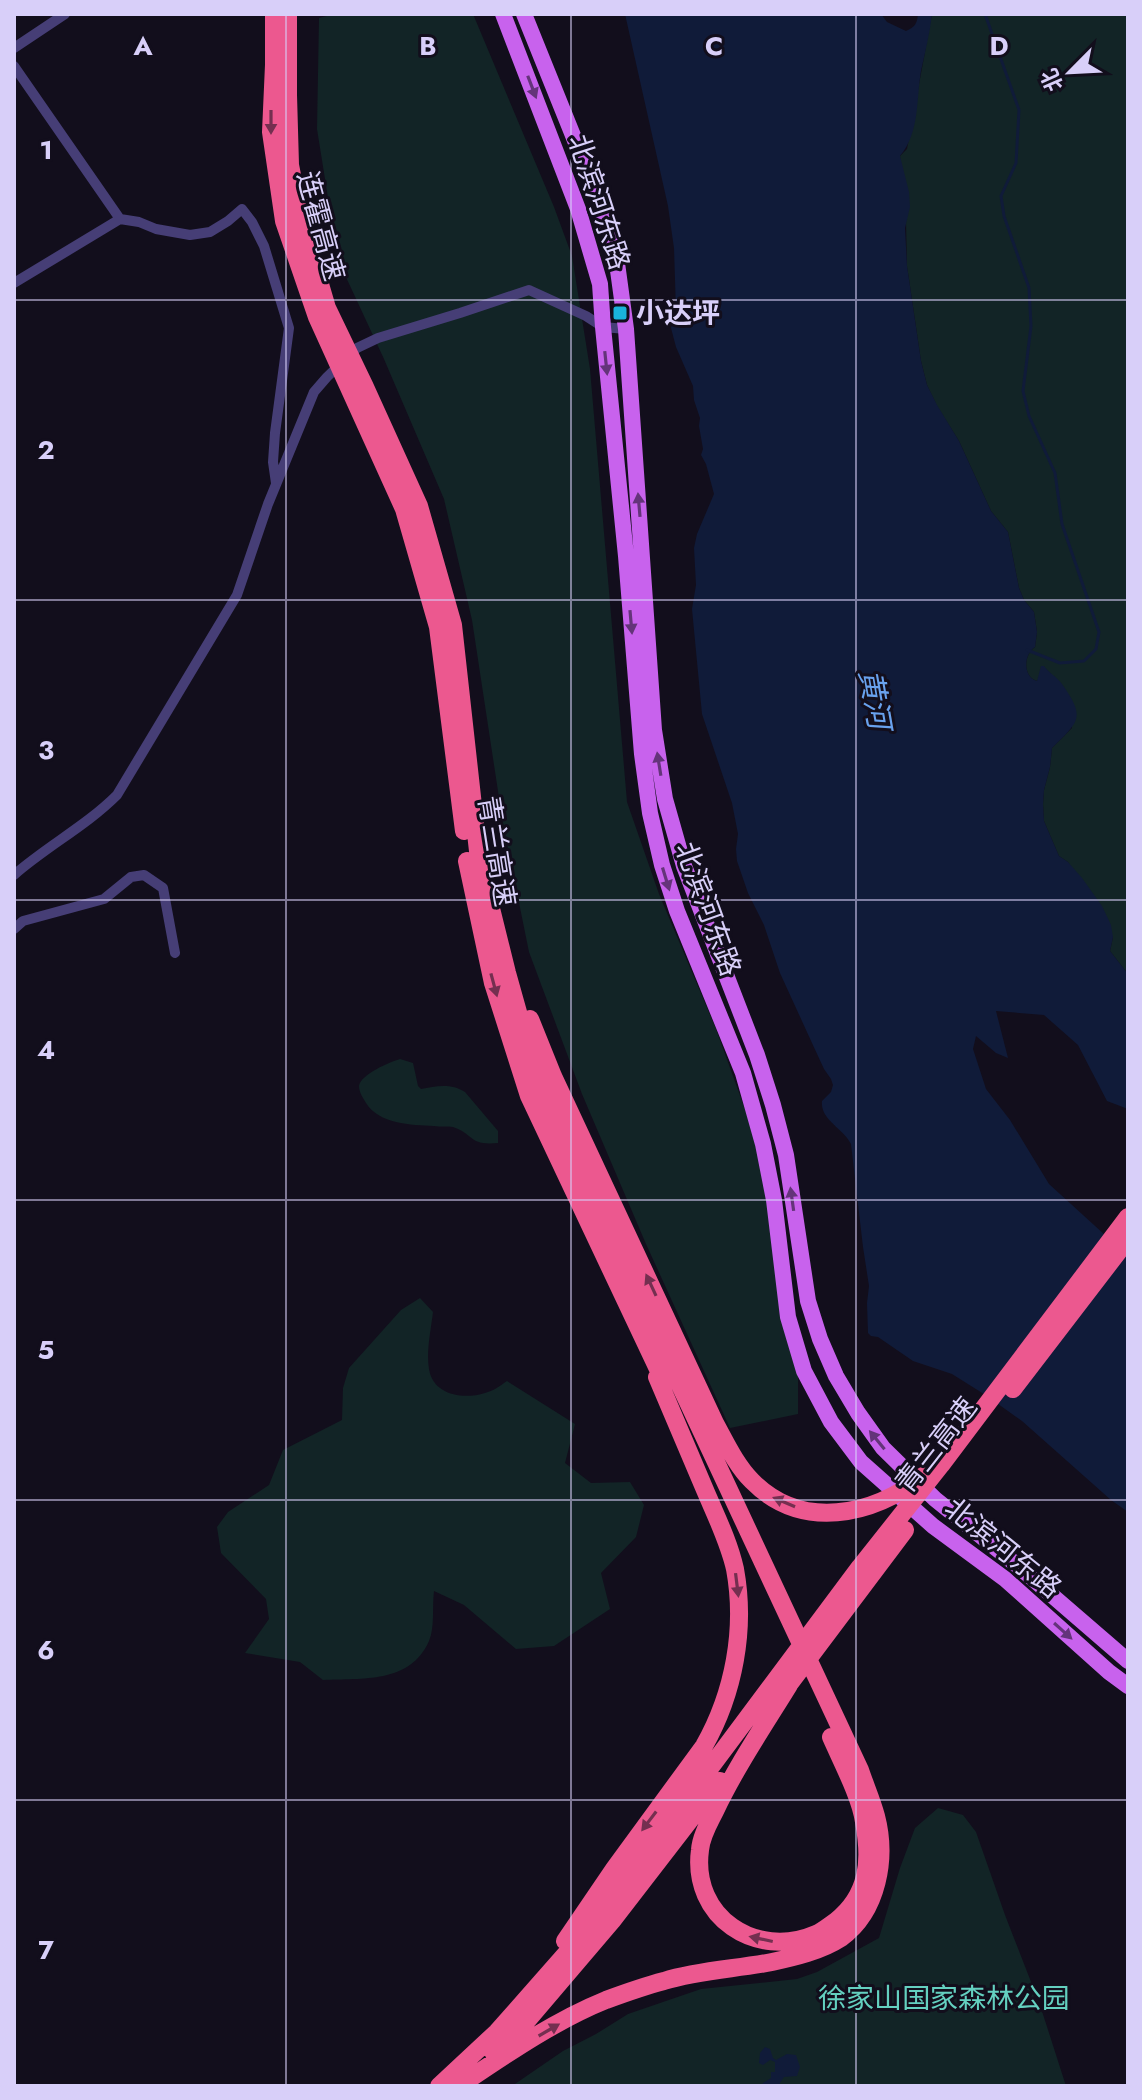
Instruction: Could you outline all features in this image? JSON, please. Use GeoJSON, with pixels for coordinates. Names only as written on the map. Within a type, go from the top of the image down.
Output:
{"type":"FeatureCollection","features":[{"type":"Feature","properties":{"kind":"highway","name":"连霍高速"},"geometry":{"type":"LineString","coordinates":[[281,16],[274,65],[271,132],[284,221],[322,312],[360,391]]}},
{"type":"Feature","properties":{"kind":"highway","name":"青兰高速"},"geometry":{"type":"LineString","coordinates":[[360,391],[419,506],[453,625],[479,860],[499,941]]}},
{"type":"Feature","properties":{"kind":"highway","name":"青兰高速"},"geometry":{"type":"LineString","coordinates":[[360,391],[404,509],[438,627],[467,861],[493,983],[529,1096],[627,1305]]}},
{"type":"Feature","properties":{"kind":"highway"},"geometry":{"type":"LineString","coordinates":[[499,941],[553,1076],[732,1454],[751,1481],[771,1497],[804,1510],[829,1513],[860,1509],[894,1496],[949,1453]]}},
{"type":"Feature","properties":{"kind":"highway"},"geometry":{"type":"LineString","coordinates":[[499,941],[530,1055],[550,1107],[783,1623]]}},
{"type":"Feature","properties":{"kind":"highway","name":"青兰高速"},"geometry":{"type":"LineString","coordinates":[[949,1453],[1128,1217]]}},
{"type":"Feature","properties":{"kind":"highway","name":"青兰高速"},"geometry":{"type":"LineString","coordinates":[[789,1685],[1128,1239]]}},
{"type":"Feature","properties":{"kind":"highway"},"geometry":{"type":"LineString","coordinates":[[458,2086],[574,2015],[606,2000],[667,1979],[774,1961],[821,1949],[842,1937],[857,1921],[871,1900],[879,1877],[881,1847],[877,1818],[860,1770],[816,1690],[627,1305]]}},
{"type":"Feature","properties":{"kind":"highway"},"geometry":{"type":"LineString","coordinates":[[530,1997],[614,1869],[704,1746],[728,1694],[737,1647],[739,1605],[735,1569],[726,1539],[627,1305]]}},
{"type":"Feature","properties":{"kind":"highway"},"geometry":{"type":"LineString","coordinates":[[439,2086],[530,1997],[601,1914],[949,1453]]}},
{"type":"Feature","properties":{"kind":"highway"},"geometry":{"type":"LineString","coordinates":[[789,1685],[729,1783],[704,1833],[700,1849],[699,1869],[705,1892],[714,1909],[731,1927],[749,1938],[769,1942],[802,1939],[819,1933],[845,1914],[858,1896],[866,1874],[864,1818],[816,1690]]}},
{"type":"Feature","properties":{"kind":"highway"},"geometry":{"type":"LineString","coordinates":[[458,2086],[520,2029],[612,1921],[789,1685]]}},
{"type":"Feature","properties":{"kind":"main road","name":"北滨河东路"},"geometry":{"type":"LineString","coordinates":[[503,14],[578,209],[600,284],[642,754],[650,813],[677,911],[743,1073],[759,1130],[774,1200],[788,1317],[804,1371],[831,1422],[861,1462],[933,1526],[1005,1579],[1128,1686]]}},
{"type":"Feature","properties":{"kind":"main road","name":"北滨河东路"},"geometry":{"type":"LineString","coordinates":[[524,14],[592,180],[617,263],[626,329],[654,730],[660,776],[684,866],[753,1043],[773,1105],[786,1155],[803,1281],[820,1339],[846,1395],[883,1448],[935,1499],[1128,1661]]}},
{"type":"Feature","properties":{"kind":"street"},"geometry":{"type":"LineString","coordinates":[[14,48],[65,14]]}},
{"type":"Feature","properties":{"kind":"street"},"geometry":{"type":"LineString","coordinates":[[14,66],[120,219]]}},
{"type":"Feature","properties":{"kind":"street"},"geometry":{"type":"LineString","coordinates":[[14,283],[120,219],[190,235],[210,232],[242,209],[264,246],[289,328],[273,462],[276,485]]}},
{"type":"Feature","properties":{"kind":"street"},"geometry":{"type":"LineString","coordinates":[[14,875],[96,815],[117,795],[237,595],[276,485],[314,392],[357,348],[378,338],[529,290],[603,327],[626,329]]}},
{"type":"Feature","properties":{"kind":"street"},"geometry":{"type":"LineString","coordinates":[[14,929],[23,921],[104,899],[131,877],[144,875],[163,888],[175,953]]}},
{"type":"Feature","properties":{"kind":"green space"},"geometry":{"type":"Polygon","coordinates":[[[334,14],[473,14],[572,256],[590,369],[627,802],[659,894],[716,1029],[755,1137],[798,1347],[798,1414],[730,1428],[582,1094],[529,952],[503,824],[472,620],[444,499],[338,260],[317,129],[319,18],[334,14]]]}},
{"type":"Feature","properties":{"kind":"green space"},"geometry":{"type":"Polygon","coordinates":[[[932,14],[1128,14],[1128,974],[1110,951],[1113,937],[1068,862],[1059,856],[1044,821],[1044,790],[1052,748],[1072,728],[1065,690],[1046,669],[1037,681],[1027,671],[1028,655],[1035,647],[1037,632],[1034,612],[1019,588],[1008,532],[991,511],[959,441],[937,406],[921,361],[907,266],[900,156],[907,149],[932,14]]]}},
{"type":"Feature","properties":{"kind":"green space"},"geometry":{"type":"Polygon","coordinates":[[[400,1059],[413,1063],[421,1089],[449,1086],[465,1092],[498,1131],[498,1143],[482,1143],[453,1127],[396,1122],[372,1110],[360,1093],[361,1082],[376,1069],[400,1059]]]}},
{"type":"Feature","properties":{"kind":"green space"},"geometry":{"type":"Polygon","coordinates":[[[420,1298],[433,1312],[428,1362],[436,1385],[450,1393],[468,1396],[488,1392],[507,1381],[575,1424],[565,1463],[591,1483],[630,1482],[644,1505],[636,1537],[601,1573],[610,1609],[554,1646],[516,1649],[464,1605],[434,1591],[431,1635],[421,1655],[397,1672],[369,1678],[323,1680],[300,1662],[245,1653],[269,1619],[266,1599],[221,1553],[217,1527],[228,1512],[269,1485],[283,1450],[342,1420],[343,1388],[349,1368],[401,1310],[420,1298]]]}},
{"type":"Feature","properties":{"kind":"green space","name":"徐家山国家森林公园"},"geometry":{"type":"Polygon","coordinates":[[[938,1808],[963,1815],[976,1832],[1040,2005],[1066,2086],[512,2086],[563,2051],[628,2014],[701,1989],[797,1979],[817,1972],[879,1938],[915,1828],[938,1808]]]}},
{"type":"Feature","properties":{"kind":"water","name":"黄河"},"geometry":{"type":"Polygon","coordinates":[[[625,14],[881,14],[887,22],[906,31],[915,25],[918,14],[932,14],[914,126],[900,156],[909,192],[910,207],[905,228],[907,266],[921,361],[927,385],[937,405],[959,441],[991,511],[1008,532],[1019,588],[1034,612],[1037,632],[1035,647],[1028,655],[1027,671],[1037,681],[1041,666],[1044,666],[1070,695],[1077,712],[1073,725],[1052,748],[1044,790],[1044,821],[1059,856],[1082,878],[1102,906],[1111,925],[1113,937],[1110,951],[1128,974],[1128,1109],[1107,1101],[1078,1045],[1044,1015],[996,1011],[1008,1058],[996,1053],[976,1036],[973,1049],[986,1089],[1010,1120],[1049,1184],[1128,1256],[1128,1512],[1022,1421],[987,1396],[952,1374],[913,1361],[868,1333],[869,1286],[851,1144],[822,1108],[822,1101],[833,1085],[780,973],[764,925],[748,893],[737,861],[738,834],[732,803],[702,714],[692,609],[696,585],[694,548],[714,494],[701,455],[700,418],[693,386],[671,328],[676,311],[674,248],[668,206],[625,14]]]}},
{"type":"Feature","properties":{"kind":"water"},"geometry":{"type":"Polygon","coordinates":[[[765,2047],[770,2049],[776,2060],[787,2054],[796,2055],[800,2067],[797,2076],[784,2077],[780,2086],[761,2086],[771,2078],[771,2072],[775,2072],[775,2062],[759,2063],[760,2053],[765,2047]]]}},
{"type":"Feature","properties":{"kind":"waterway"},"geometry":{"type":"LineString","coordinates":[[985,14],[1019,110],[1016,163],[1001,196],[1004,216],[1029,288],[1031,326],[1023,391],[1029,416],[1055,473],[1062,524],[1099,632],[1096,649],[1084,661],[1060,663],[1027,650]]}},
{"type":"Feature","properties":{"kind":"place","name":"小达坪"},"geometry":{"type":"Point","coordinates":[620,313]}}]}
